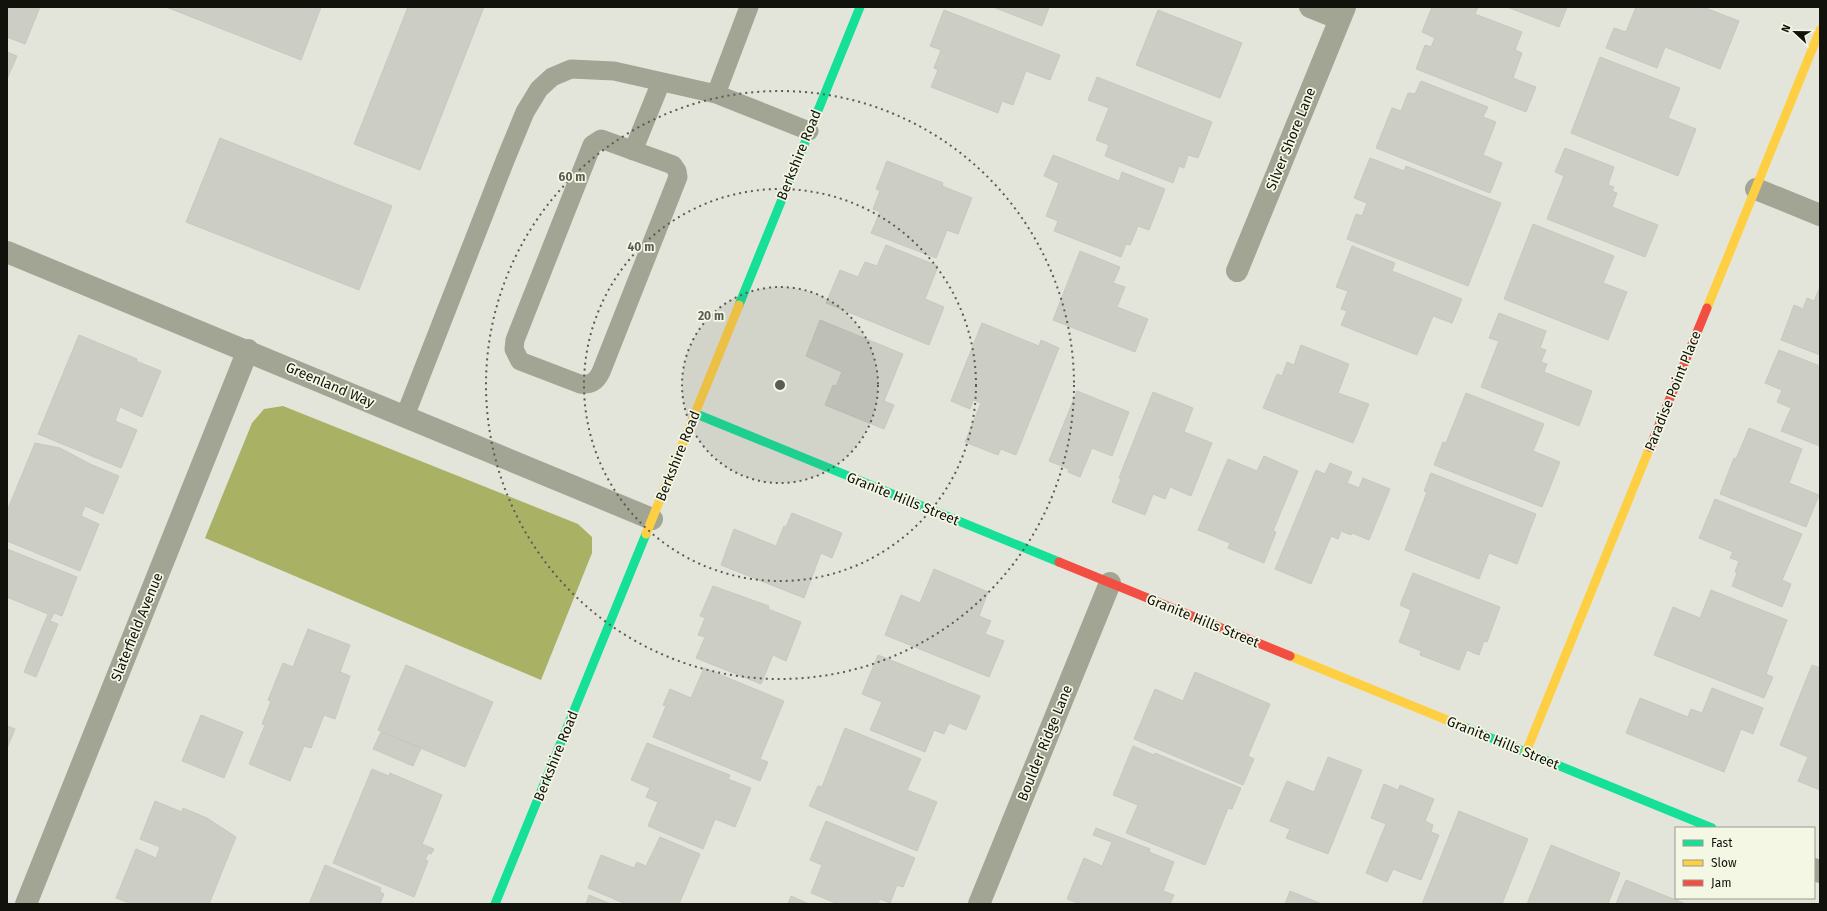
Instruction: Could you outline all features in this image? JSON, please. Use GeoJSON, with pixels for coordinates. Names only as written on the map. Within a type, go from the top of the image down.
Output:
{"type":"FeatureCollection","features":[{"type":"Feature","properties":{"kind":"street","name":"Berkshire Road"},"geometry":{"type":"LineString","coordinates":[[495,904],[860,7]]}},
{"type":"Feature","properties":{"kind":"street"},"geometry":{"type":"LineString","coordinates":[[1310,7],[1342,13]]}},
{"type":"Feature","properties":{"kind":"street","name":"Silver Shore Lane"},"geometry":{"type":"LineString","coordinates":[[1237,271],[1342,13]]}},
{"type":"Feature","properties":{"kind":"street","name":"Paradise Point Place"},"geometry":{"type":"LineString","coordinates":[[1526,752],[1820,30]]}},
{"type":"Feature","properties":{"kind":"street"},"geometry":{"type":"LineString","coordinates":[[1756,189],[1820,215]]}},
{"type":"Feature","properties":{"kind":"street","name":"Greenland Way"},"geometry":{"type":"LineString","coordinates":[[7,252],[248,350],[652,519]]}},
{"type":"Feature","properties":{"kind":"street","name":"Slaterfield Avenue"},"geometry":{"type":"LineString","coordinates":[[26,904],[248,350]]}},
{"type":"Feature","properties":{"kind":"street","name":"Granite Hills Street"},"geometry":{"type":"LineString","coordinates":[[694,413],[1710,827]]}},
{"type":"Feature","properties":{"kind":"street","name":"Boulder Ridge Lane"},"geometry":{"type":"LineString","coordinates":[[980,904],[1110,583]]}},
{"type":"Feature","properties":{"kind":"lane"},"geometry":{"type":"LineString","coordinates":[[716,94],[749,7]]}},
{"type":"Feature","properties":{"kind":"lane"},"geometry":{"type":"LineString","coordinates":[[405,416],[525,112],[539,89],[552,77],[571,69],[614,71],[716,94],[809,131]]}},
{"type":"Feature","properties":{"kind":"lane"},"geometry":{"type":"LineString","coordinates":[[634,151],[661,82]]}},
{"type":"Feature","properties":{"kind":"lane"},"geometry":{"type":"LineString","coordinates":[[601,138],[634,151],[673,165],[677,171],[678,177],[601,372],[597,380],[593,383],[580,384],[520,361],[514,349],[515,340],[592,145],[601,138]]}},
{"type":"Feature","properties":{"kind":"shaded area"},"geometry":{"type":"Polygon","coordinates":[[[283,406],[578,524],[592,537],[592,553],[541,680],[205,538],[252,423],[264,409],[283,406]]]}},
{"type":"Feature","properties":{"kind":"building"},"geometry":{"type":"Polygon","coordinates":[[[7,7],[40,7],[25,44],[7,37],[7,7]]]}},
{"type":"Feature","properties":{"kind":"building"},"geometry":{"type":"Polygon","coordinates":[[[166,7],[321,7],[301,60],[166,7]]]}},
{"type":"Feature","properties":{"kind":"building"},"geometry":{"type":"Polygon","coordinates":[[[408,7],[484,7],[420,170],[354,144],[408,7]]]}},
{"type":"Feature","properties":{"kind":"building"},"geometry":{"type":"Polygon","coordinates":[[[993,7],[1049,7],[1042,26],[993,7]]]}},
{"type":"Feature","properties":{"kind":"building"},"geometry":{"type":"Polygon","coordinates":[[[1432,7],[1478,7],[1475,14],[1522,32],[1515,50],[1522,53],[1513,78],[1536,87],[1526,112],[1416,69],[1425,45],[1431,47],[1435,38],[1422,32],[1432,7]]]}},
{"type":"Feature","properties":{"kind":"building"},"geometry":{"type":"Polygon","coordinates":[[[1507,7],[1567,7],[1559,27],[1507,7]]]}},
{"type":"Feature","properties":{"kind":"building"},"geometry":{"type":"Polygon","coordinates":[[[1636,7],[1703,7],[1739,21],[1720,69],[1665,47],[1657,68],[1606,48],[1614,28],[1626,32],[1636,7]]]}},
{"type":"Feature","properties":{"kind":"building"},"geometry":{"type":"Polygon","coordinates":[[[944,10],[1060,55],[1050,80],[1026,71],[1013,105],[1002,101],[998,113],[931,87],[938,70],[934,68],[941,50],[930,46],[944,10]]]}},
{"type":"Feature","properties":{"kind":"building"},"geometry":{"type":"Polygon","coordinates":[[[1158,10],[1242,43],[1220,98],[1136,65],[1158,10]]]}},
{"type":"Feature","properties":{"kind":"building"},"geometry":{"type":"Polygon","coordinates":[[[7,52],[17,56],[7,79],[7,52]]]}},
{"type":"Feature","properties":{"kind":"building"},"geometry":{"type":"Polygon","coordinates":[[[1600,57],[1680,88],[1668,118],[1696,129],[1678,176],[1571,133],[1600,57]]]}},
{"type":"Feature","properties":{"kind":"building"},"geometry":{"type":"Polygon","coordinates":[[[1097,77],[1212,122],[1198,158],[1188,155],[1184,168],[1179,166],[1173,183],[1105,156],[1109,145],[1096,140],[1109,108],[1088,100],[1097,77]]]}},
{"type":"Feature","properties":{"kind":"building"},"geometry":{"type":"Polygon","coordinates":[[[1421,81],[1488,107],[1483,117],[1496,122],[1483,155],[1502,163],[1490,193],[1376,148],[1392,108],[1401,111],[1408,93],[1415,94],[1421,81]]]}},
{"type":"Feature","properties":{"kind":"building"},"geometry":{"type":"Polygon","coordinates":[[[220,138],[392,206],[359,290],[186,222],[220,138]]]}},
{"type":"Feature","properties":{"kind":"building"},"geometry":{"type":"Polygon","coordinates":[[[1565,148],[1614,167],[1608,185],[1614,187],[1612,191],[1617,193],[1612,207],[1658,225],[1645,257],[1547,219],[1564,176],[1555,172],[1565,148]]]}},
{"type":"Feature","properties":{"kind":"building"},"geometry":{"type":"Polygon","coordinates":[[[1053,155],[1119,181],[1122,172],[1165,189],[1149,230],[1138,226],[1130,245],[1126,244],[1121,257],[1054,231],[1058,221],[1046,216],[1059,183],[1044,176],[1053,155]]]}},
{"type":"Feature","properties":{"kind":"building"},"geometry":{"type":"Polygon","coordinates":[[[1370,158],[1404,171],[1406,166],[1501,203],[1468,286],[1347,239],[1356,214],[1362,216],[1367,203],[1354,198],[1370,158]]]}},
{"type":"Feature","properties":{"kind":"building"},"geometry":{"type":"Polygon","coordinates":[[[887,161],[943,183],[942,186],[972,198],[958,234],[947,230],[936,258],[871,233],[880,212],[873,209],[880,191],[876,189],[887,161]]]}},
{"type":"Feature","properties":{"kind":"building"},"geometry":{"type":"Polygon","coordinates":[[[1533,224],[1614,256],[1603,283],[1627,292],[1608,340],[1504,299],[1533,224]]]}},
{"type":"Feature","properties":{"kind":"building"},"geometry":{"type":"Polygon","coordinates":[[[886,245],[938,266],[925,299],[944,307],[929,345],[826,303],[840,270],[858,277],[865,262],[877,266],[886,245]]]}},
{"type":"Feature","properties":{"kind":"building"},"geometry":{"type":"Polygon","coordinates":[[[1352,246],[1395,263],[1392,271],[1462,299],[1452,323],[1433,316],[1417,355],[1341,325],[1347,311],[1341,309],[1348,291],[1336,287],[1352,246]]]}},
{"type":"Feature","properties":{"kind":"building"},"geometry":{"type":"Polygon","coordinates":[[[1080,251],[1120,267],[1113,283],[1125,287],[1117,307],[1148,319],[1135,352],[1053,320],[1080,251]]]}},
{"type":"Feature","properties":{"kind":"building"},"geometry":{"type":"Polygon","coordinates":[[[1820,287],[1820,355],[1781,340],[1794,305],[1803,309],[1807,298],[1814,301],[1820,287]]]}},
{"type":"Feature","properties":{"kind":"building"},"geometry":{"type":"Polygon","coordinates":[[[1499,313],[1546,331],[1540,348],[1546,350],[1541,362],[1547,364],[1544,372],[1592,391],[1579,426],[1481,387],[1499,341],[1489,338],[1499,313]]]}},
{"type":"Feature","properties":{"kind":"building"},"geometry":{"type":"Polygon","coordinates":[[[820,320],[903,354],[884,401],[894,405],[884,429],[825,405],[833,385],[836,386],[842,372],[806,356],[820,320]]]}},
{"type":"Feature","properties":{"kind":"building"},"geometry":{"type":"Polygon","coordinates":[[[982,323],[1039,346],[1041,340],[1059,348],[1016,455],[1001,449],[998,455],[965,442],[981,403],[973,400],[970,409],[951,401],[982,323]]]}},
{"type":"Feature","properties":{"kind":"building"},"geometry":{"type":"Polygon","coordinates":[[[79,335],[137,359],[136,361],[161,371],[142,417],[120,407],[115,421],[137,430],[121,468],[38,434],[79,335]]]}},
{"type":"Feature","properties":{"kind":"building"},"geometry":{"type":"Polygon","coordinates":[[[1301,345],[1349,364],[1338,393],[1369,404],[1353,443],[1263,408],[1277,374],[1282,376],[1287,362],[1294,365],[1301,345]]]}},
{"type":"Feature","properties":{"kind":"building"},"geometry":{"type":"Polygon","coordinates":[[[1779,350],[1820,366],[1820,446],[1781,431],[1791,408],[1777,402],[1782,390],[1765,383],[1779,350]]]}},
{"type":"Feature","properties":{"kind":"building"},"geometry":{"type":"Polygon","coordinates":[[[1077,391],[1129,412],[1112,456],[1092,448],[1080,477],[1068,472],[1069,469],[1049,461],[1077,391]]]}},
{"type":"Feature","properties":{"kind":"building"},"geometry":{"type":"Polygon","coordinates":[[[1153,392],[1193,408],[1184,432],[1212,443],[1191,496],[1170,487],[1165,499],[1153,494],[1145,515],[1112,502],[1121,479],[1119,478],[1153,392]]]}},
{"type":"Feature","properties":{"kind":"building"},"geometry":{"type":"Polygon","coordinates":[[[1466,393],[1544,424],[1533,451],[1560,462],[1542,507],[1434,465],[1443,442],[1446,443],[1466,393]]]}},
{"type":"Feature","properties":{"kind":"building"},"geometry":{"type":"Polygon","coordinates":[[[1749,428],[1802,449],[1789,483],[1819,495],[1806,527],[1720,494],[1734,458],[1736,459],[1749,428]]]}},
{"type":"Feature","properties":{"kind":"building"},"geometry":{"type":"Polygon","coordinates":[[[35,443],[60,448],[90,464],[119,476],[103,514],[85,506],[81,516],[99,524],[80,571],[7,541],[7,511],[35,443]]]}},
{"type":"Feature","properties":{"kind":"building"},"geometry":{"type":"Polygon","coordinates":[[[1264,456],[1298,471],[1273,531],[1276,532],[1264,563],[1228,548],[1230,543],[1198,530],[1228,459],[1257,471],[1264,456]]]}},
{"type":"Feature","properties":{"kind":"building"},"geometry":{"type":"Polygon","coordinates":[[[1330,463],[1352,472],[1347,483],[1359,488],[1363,478],[1390,489],[1369,540],[1352,533],[1351,535],[1341,531],[1338,539],[1331,536],[1311,584],[1275,569],[1316,470],[1325,474],[1330,463]]]}},
{"type":"Feature","properties":{"kind":"building"},"geometry":{"type":"Polygon","coordinates":[[[1431,473],[1536,514],[1517,564],[1489,553],[1479,579],[1405,550],[1427,492],[1424,491],[1431,473]]]}},
{"type":"Feature","properties":{"kind":"building"},"geometry":{"type":"Polygon","coordinates":[[[1715,499],[1802,534],[1782,580],[1791,584],[1782,607],[1732,586],[1737,573],[1735,572],[1739,561],[1730,558],[1733,552],[1699,538],[1715,499]]]}},
{"type":"Feature","properties":{"kind":"building"},"geometry":{"type":"Polygon","coordinates":[[[792,513],[842,533],[832,558],[821,553],[804,598],[721,565],[734,529],[776,546],[784,526],[786,527],[792,513]]]}},
{"type":"Feature","properties":{"kind":"building"},"geometry":{"type":"Polygon","coordinates":[[[7,549],[77,577],[62,616],[54,613],[50,621],[58,624],[36,677],[24,672],[48,614],[7,597],[7,549]]]}},
{"type":"Feature","properties":{"kind":"building"},"geometry":{"type":"Polygon","coordinates":[[[934,569],[988,592],[979,616],[991,621],[985,634],[1004,641],[989,677],[885,635],[901,595],[920,603],[934,569]]]}},
{"type":"Feature","properties":{"kind":"building"},"geometry":{"type":"Polygon","coordinates":[[[1413,573],[1500,607],[1487,642],[1484,641],[1479,655],[1467,650],[1459,670],[1420,655],[1421,651],[1399,642],[1411,610],[1400,605],[1413,573]]]}},
{"type":"Feature","properties":{"kind":"building"},"geometry":{"type":"Polygon","coordinates":[[[713,586],[769,606],[768,609],[801,622],[786,661],[773,655],[761,684],[696,658],[705,637],[698,635],[705,618],[700,616],[713,586]]]}},
{"type":"Feature","properties":{"kind":"building"},"geometry":{"type":"Polygon","coordinates":[[[1711,590],[1787,620],[1766,674],[1773,677],[1764,698],[1654,655],[1673,607],[1700,618],[1711,590]]]}},
{"type":"Feature","properties":{"kind":"building"},"geometry":{"type":"Polygon","coordinates":[[[308,629],[350,645],[340,672],[350,676],[335,719],[324,715],[311,748],[304,746],[290,781],[249,764],[265,725],[262,724],[271,701],[268,700],[283,663],[293,667],[308,629]]]}},
{"type":"Feature","properties":{"kind":"building"},"geometry":{"type":"Polygon","coordinates":[[[878,655],[980,696],[966,730],[949,723],[944,734],[934,730],[925,752],[870,730],[882,702],[862,694],[878,655]]]}},
{"type":"Feature","properties":{"kind":"building"},"geometry":{"type":"Polygon","coordinates":[[[406,665],[493,702],[465,767],[378,730],[406,665]]]}},
{"type":"Feature","properties":{"kind":"building"},"geometry":{"type":"Polygon","coordinates":[[[1812,665],[1820,668],[1820,790],[1798,781],[1808,757],[1780,745],[1812,665]]]}},
{"type":"Feature","properties":{"kind":"building"},"geometry":{"type":"Polygon","coordinates":[[[704,668],[784,701],[760,759],[768,762],[760,781],[653,737],[666,706],[663,705],[670,689],[691,698],[704,668]]]}},
{"type":"Feature","properties":{"kind":"building"},"geometry":{"type":"Polygon","coordinates":[[[1195,672],[1270,704],[1248,756],[1254,759],[1243,785],[1134,739],[1155,689],[1183,701],[1195,672]]]}},
{"type":"Feature","properties":{"kind":"building"},"geometry":{"type":"Polygon","coordinates":[[[1712,688],[1763,708],[1753,734],[1741,729],[1724,772],[1626,733],[1640,698],[1688,717],[1691,709],[1702,713],[1712,688]]]}},
{"type":"Feature","properties":{"kind":"building"},"geometry":{"type":"Polygon","coordinates":[[[201,715],[243,732],[224,778],[182,761],[201,715]]]}},
{"type":"Feature","properties":{"kind":"building"},"geometry":{"type":"Polygon","coordinates":[[[7,726],[15,729],[7,748],[7,726]]]}},
{"type":"Feature","properties":{"kind":"building"},"geometry":{"type":"Polygon","coordinates":[[[845,728],[921,759],[907,790],[937,802],[917,851],[809,806],[818,786],[822,787],[845,728]]]}},
{"type":"Feature","properties":{"kind":"building"},"geometry":{"type":"Polygon","coordinates":[[[381,732],[421,748],[413,766],[373,749],[381,732]]]}},
{"type":"Feature","properties":{"kind":"building"},"geometry":{"type":"Polygon","coordinates":[[[647,743],[730,775],[728,779],[751,788],[735,827],[715,819],[703,849],[648,826],[658,802],[646,797],[650,788],[631,780],[647,743]]]}},
{"type":"Feature","properties":{"kind":"building"},"geometry":{"type":"Polygon","coordinates":[[[1133,746],[1154,755],[1155,753],[1241,788],[1232,809],[1228,808],[1205,865],[1126,833],[1138,805],[1113,795],[1133,746]]]}},
{"type":"Feature","properties":{"kind":"building"},"geometry":{"type":"Polygon","coordinates":[[[1328,757],[1362,770],[1328,854],[1286,838],[1290,829],[1270,821],[1287,781],[1314,792],[1328,757]]]}},
{"type":"Feature","properties":{"kind":"building"},"geometry":{"type":"Polygon","coordinates":[[[372,769],[389,776],[390,773],[442,795],[422,844],[434,849],[431,854],[428,853],[425,860],[428,861],[414,897],[333,863],[372,769]]]}},
{"type":"Feature","properties":{"kind":"building"},"geometry":{"type":"Polygon","coordinates":[[[1384,784],[1398,790],[1400,785],[1434,799],[1425,821],[1433,825],[1431,832],[1439,835],[1421,880],[1393,869],[1387,882],[1366,873],[1386,824],[1371,818],[1384,784]]]}},
{"type":"Feature","properties":{"kind":"building"},"geometry":{"type":"Polygon","coordinates":[[[155,801],[182,812],[183,808],[207,818],[236,837],[209,904],[132,904],[116,898],[136,849],[156,858],[160,847],[140,839],[155,801]]]}},
{"type":"Feature","properties":{"kind":"building"},"geometry":{"type":"Polygon","coordinates":[[[1459,811],[1528,839],[1502,904],[1422,904],[1459,811]]]}},
{"type":"Feature","properties":{"kind":"building"},"geometry":{"type":"Polygon","coordinates":[[[826,821],[915,858],[903,887],[897,885],[890,903],[880,899],[878,904],[838,904],[811,893],[822,865],[810,860],[826,821]]]}},
{"type":"Feature","properties":{"kind":"building"},"geometry":{"type":"Polygon","coordinates":[[[1096,828],[1150,849],[1149,852],[1174,862],[1163,891],[1174,895],[1170,904],[1080,904],[1067,899],[1084,858],[1102,866],[1112,842],[1093,835],[1096,828]]]}},
{"type":"Feature","properties":{"kind":"building"},"geometry":{"type":"Polygon","coordinates":[[[660,837],[700,854],[679,904],[626,904],[588,888],[601,855],[634,868],[637,862],[646,866],[660,837]]]}},
{"type":"Feature","properties":{"kind":"building"},"geometry":{"type":"Polygon","coordinates":[[[1551,845],[1620,873],[1608,904],[1527,904],[1551,845]]]}},
{"type":"Feature","properties":{"kind":"building"},"geometry":{"type":"Polygon","coordinates":[[[325,865],[381,888],[380,892],[384,894],[380,904],[309,904],[325,865]]]}},
{"type":"Feature","properties":{"kind":"building"},"geometry":{"type":"Polygon","coordinates":[[[1626,880],[1686,904],[1616,904],[1626,880]]]}},
{"type":"Feature","properties":{"kind":"building"},"geometry":{"type":"Polygon","coordinates":[[[1290,891],[1322,904],[1285,904],[1290,891]]]}},
{"type":"Feature","properties":{"kind":"building"},"geometry":{"type":"Polygon","coordinates":[[[589,895],[611,904],[586,904],[589,895]]]}},
{"type":"Feature","properties":{"kind":"building"},"geometry":{"type":"Polygon","coordinates":[[[791,896],[809,904],[788,904],[791,896]]]}},
{"type":"Feature","properties":{"kind":"traffic: fast"},"geometry":{"type":"LineString","coordinates":[[739,305],[860,7]]}},
{"type":"Feature","properties":{"kind":"traffic: fast"},"geometry":{"type":"LineString","coordinates":[[694,413],[1059,562]]}},
{"type":"Feature","properties":{"kind":"traffic: fast"},"geometry":{"type":"LineString","coordinates":[[495,904],[646,534]]}},
{"type":"Feature","properties":{"kind":"traffic: fast"},"geometry":{"type":"LineString","coordinates":[[1464,727],[1710,827]]}},
{"type":"Feature","properties":{"kind":"traffic: slow"},"geometry":{"type":"LineString","coordinates":[[1707,308],[1820,30]]}},
{"type":"Feature","properties":{"kind":"traffic: slow"},"geometry":{"type":"LineString","coordinates":[[646,534],[739,305]]}},
{"type":"Feature","properties":{"kind":"traffic: slow"},"geometry":{"type":"LineString","coordinates":[[1526,752],[1650,447]]}},
{"type":"Feature","properties":{"kind":"traffic: slow"},"geometry":{"type":"LineString","coordinates":[[1290,656],[1464,727]]}},
{"type":"Feature","properties":{"kind":"traffic: jam"},"geometry":{"type":"LineString","coordinates":[[1650,447],[1707,308]]}},
{"type":"Feature","properties":{"kind":"traffic: jam"},"geometry":{"type":"LineString","coordinates":[[1059,562],[1290,656]]}}]}
